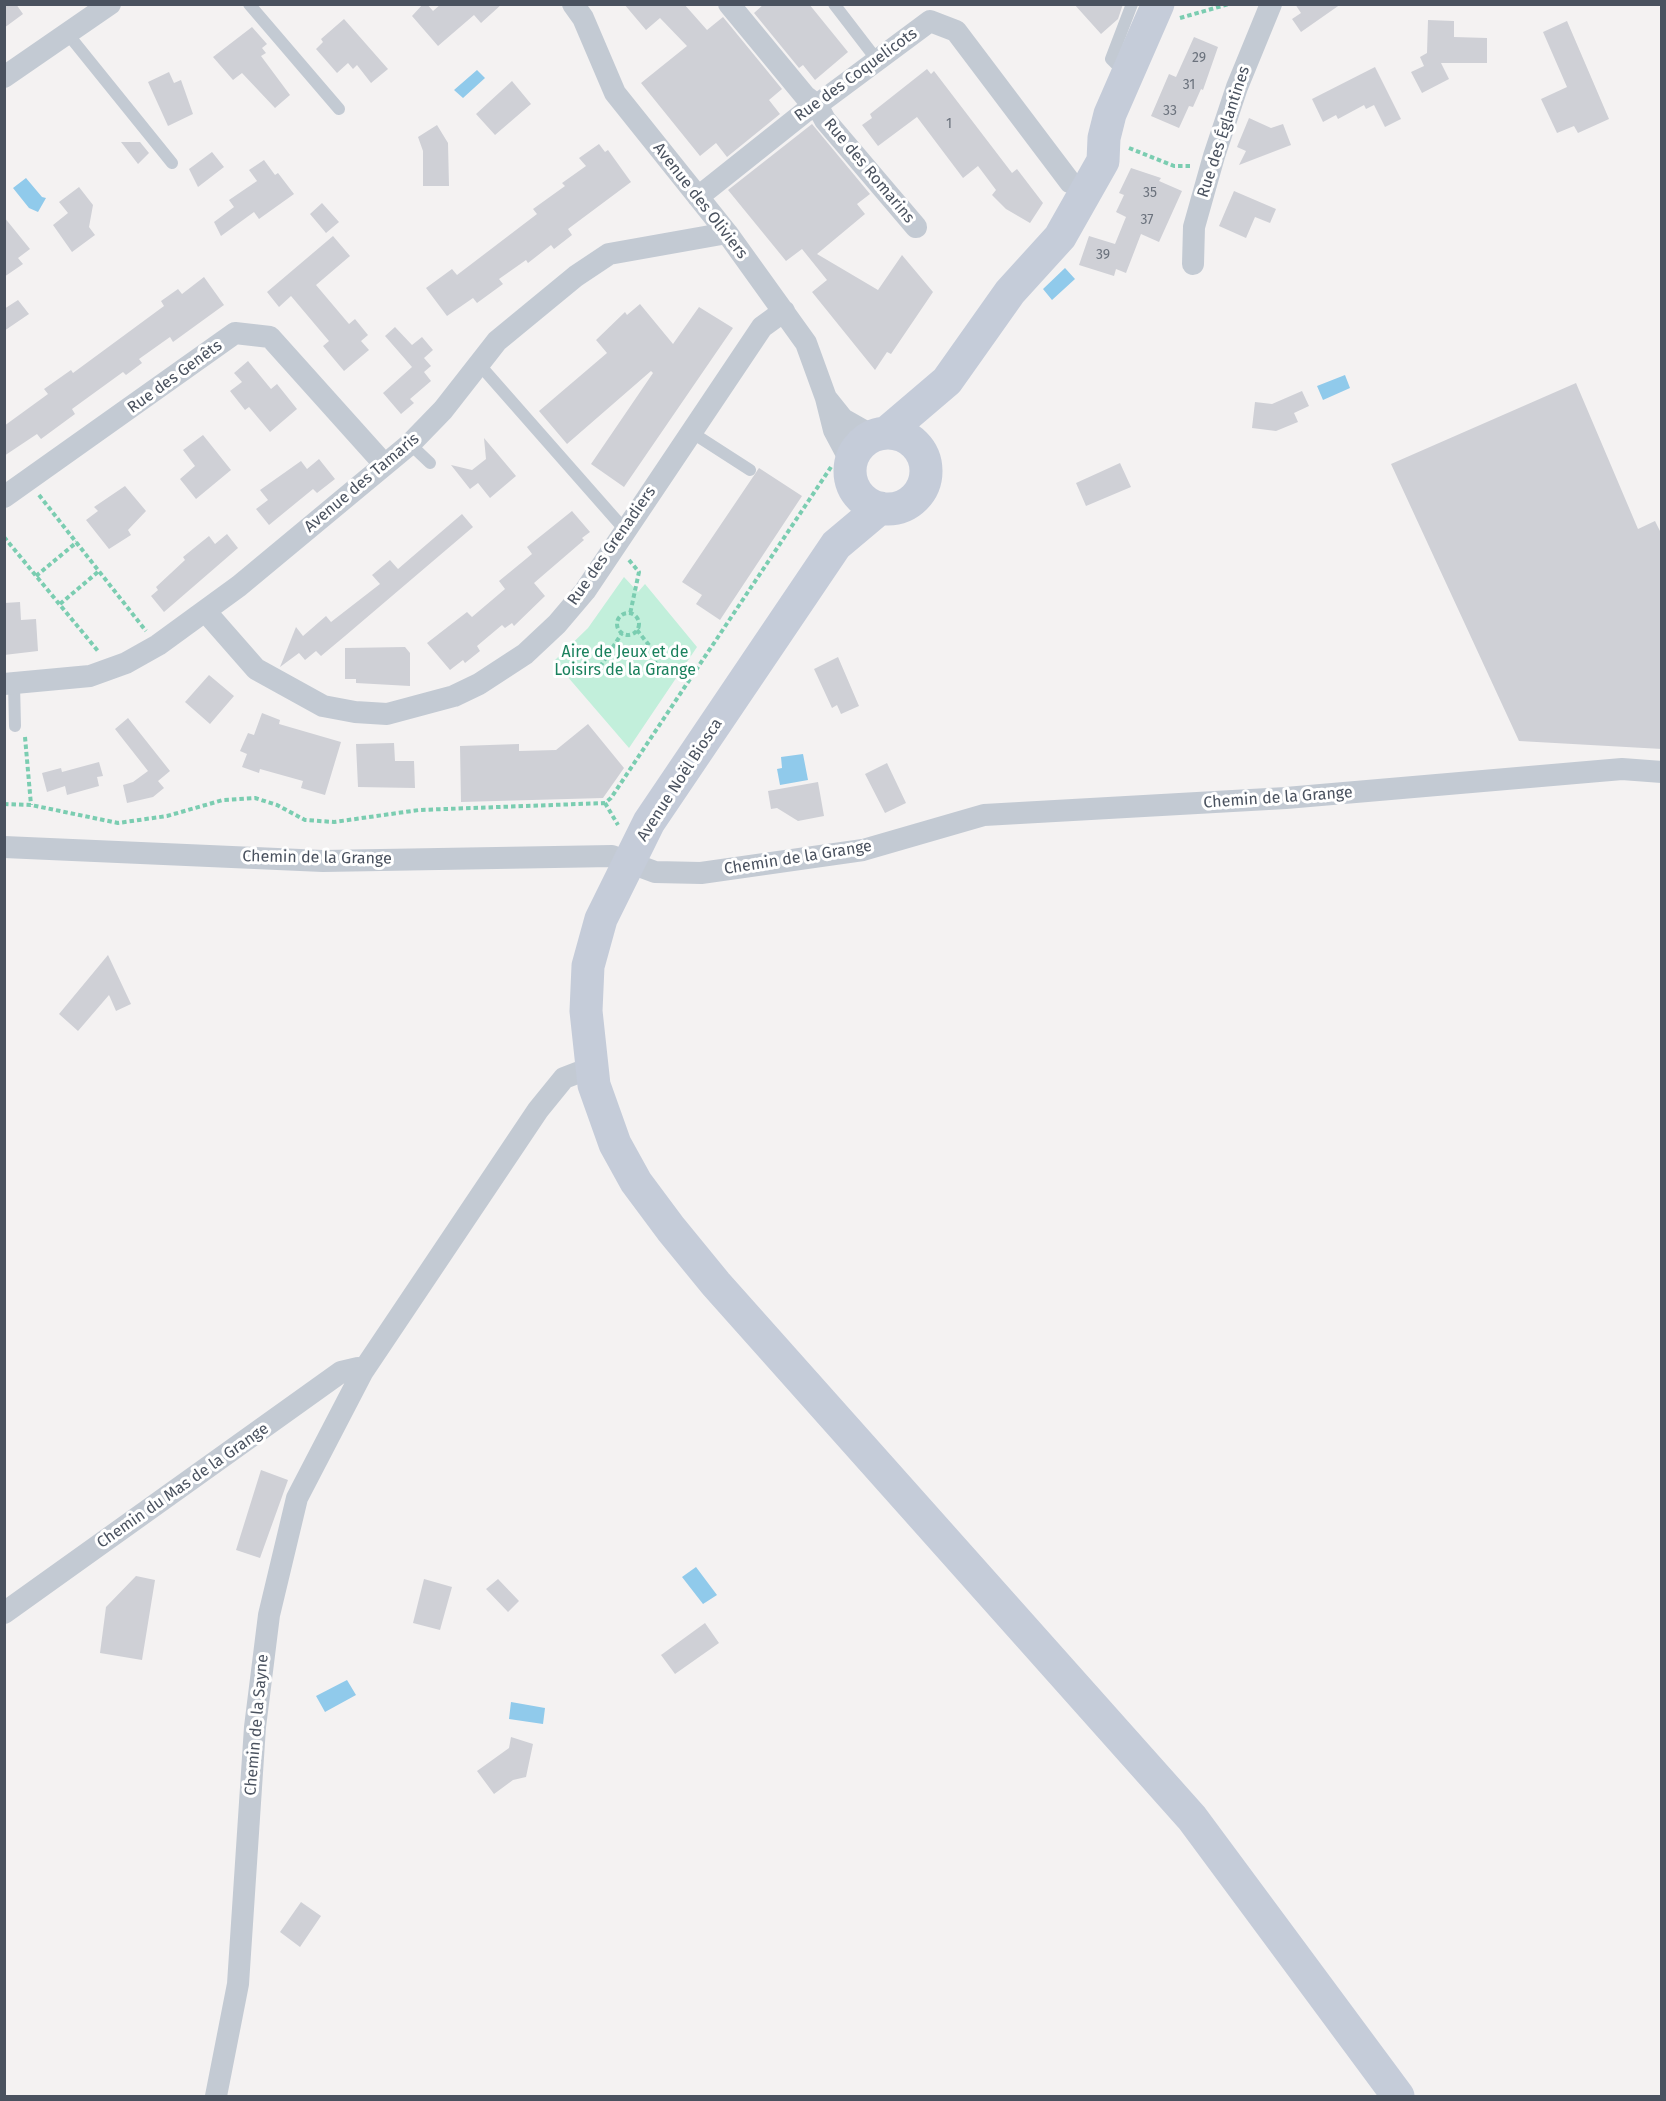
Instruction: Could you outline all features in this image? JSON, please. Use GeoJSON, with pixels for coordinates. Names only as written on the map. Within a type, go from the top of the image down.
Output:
{"type":"FeatureCollection","features":[{"type":"Feature","properties":{"kind":"main road"},"geometry":{"type":"LineString","coordinates":[[1010,292],[1022,260],[1089,147],[1104,138],[1124,112],[1151,10]]}},
{"type":"Feature","properties":{"kind":"main road"},"geometry":{"type":"LineString","coordinates":[[920,450],[947,381],[1010,292],[1060,237],[1103,161],[1104,138]]}},
{"type":"Feature","properties":{"kind":"main road"},"geometry":{"type":"LineString","coordinates":[[836,544],[856,451],[947,381]]}},
{"type":"Feature","properties":{"kind":"main road"},"geometry":{"type":"LineString","coordinates":[[851,472],[864,501],[880,508],[893,509],[905,505],[922,487],[925,468],[920,450],[911,441],[899,435],[880,434]]}},
{"type":"Feature","properties":{"kind":"main road"},"geometry":{"type":"LineString","coordinates":[[836,544],[880,508]]}},
{"type":"Feature","properties":{"kind":"main road","name":"Avenue Noël Biosca"},"geometry":{"type":"LineString","coordinates":[[836,544],[649,822],[601,919],[588,966],[585,1011],[590,1068],[615,1144],[636,1182],[716,1284],[1192,1818],[1398,2097]]}},
{"type":"Feature","properties":{"kind":"street"},"geometry":{"type":"LineString","coordinates":[[4,77],[110,4]]}},
{"type":"Feature","properties":{"kind":"street","name":"Avenue des Oliviers"},"geometry":{"type":"LineString","coordinates":[[573,4],[583,18],[615,93],[727,233],[806,343],[826,398],[834,430],[851,472]]}},
{"type":"Feature","properties":{"kind":"street","name":"Rue des Romarins"},"geometry":{"type":"LineString","coordinates":[[729,4],[805,96],[817,105],[825,120],[916,227]]}},
{"type":"Feature","properties":{"kind":"street","name":"Rue des Églantines"},"geometry":{"type":"LineString","coordinates":[[1193,264],[1194,227],[1212,166],[1237,87],[1271,4]]}},
{"type":"Feature","properties":{"kind":"street","name":"Rue des Coquelicots"},"geometry":{"type":"LineString","coordinates":[[698,197],[806,111],[930,21],[956,31],[1070,182]]}},
{"type":"Feature","properties":{"kind":"street","name":"Avenue des Tamaris"},"geometry":{"type":"LineString","coordinates":[[9,684],[90,676],[112,668],[158,645],[206,612],[410,444],[443,410],[497,341],[576,276],[609,254],[727,233]]}},
{"type":"Feature","properties":{"kind":"street","name":"Rue des Grenadiers"},"geometry":{"type":"LineString","coordinates":[[206,612],[256,669],[323,706],[356,712],[387,714],[454,696],[525,654],[557,624],[585,591],[762,327],[784,311]]}},
{"type":"Feature","properties":{"kind":"street","name":"Rue des Genêts"},"geometry":{"type":"LineString","coordinates":[[4,498],[235,333],[270,337],[384,464]]}},
{"type":"Feature","properties":{"kind":"street","name":"Avenue des Oliviers"},"geometry":{"type":"LineString","coordinates":[[826,398],[843,419],[880,434]]}},
{"type":"Feature","properties":{"kind":"street","name":"Chemin de la Grange"},"geometry":{"type":"LineString","coordinates":[[4,847],[323,861],[612,856],[655,872],[700,873],[862,850],[984,815],[1286,798],[1622,769],[1662,772]]}},
{"type":"Feature","properties":{"kind":"street","name":"Chemin de la Sayne"},"geometry":{"type":"LineString","coordinates":[[216,2097],[238,1984],[255,1727],[269,1615],[297,1497],[363,1371],[538,1110],[564,1078],[590,1068]]}},
{"type":"Feature","properties":{"kind":"street","name":"Chemin du Mas de la Grange"},"geometry":{"type":"LineString","coordinates":[[4,1613],[341,1372],[358,1368],[363,1371]]}},
{"type":"Feature","properties":{"kind":"lane"},"geometry":{"type":"LineString","coordinates":[[249,4],[339,109]]}},
{"type":"Feature","properties":{"kind":"lane"},"geometry":{"type":"LineString","coordinates":[[834,4],[877,60]]}},
{"type":"Feature","properties":{"kind":"lane"},"geometry":{"type":"LineString","coordinates":[[68,33],[172,163]]}},
{"type":"Feature","properties":{"kind":"lane"},"geometry":{"type":"LineString","coordinates":[[478,363],[620,537]]}},
{"type":"Feature","properties":{"kind":"lane"},"geometry":{"type":"LineString","coordinates":[[691,432],[750,470]]}},
{"type":"Feature","properties":{"kind":"lane"},"geometry":{"type":"LineString","coordinates":[[410,444],[430,463]]}},
{"type":"Feature","properties":{"kind":"lane"},"geometry":{"type":"LineString","coordinates":[[9,684],[15,726]]}},
{"type":"Feature","properties":{"kind":"path"},"geometry":{"type":"LineString","coordinates":[[1151,10],[1229,4]]}},
{"type":"Feature","properties":{"kind":"path"},"geometry":{"type":"LineString","coordinates":[[1104,138],[1174,166],[1212,166]]}},
{"type":"Feature","properties":{"kind":"path"},"geometry":{"type":"LineString","coordinates":[[4,804],[31,805],[118,823],[167,816],[223,800],[255,798],[277,805],[305,820],[334,822],[419,810],[605,803],[611,798],[837,458],[827,436],[834,430]]}},
{"type":"Feature","properties":{"kind":"path"},"geometry":{"type":"LineString","coordinates":[[29,482],[158,645]]}},
{"type":"Feature","properties":{"kind":"path"},"geometry":{"type":"LineString","coordinates":[[4,537],[112,668]]}},
{"type":"Feature","properties":{"kind":"path"},"geometry":{"type":"LineString","coordinates":[[620,537],[639,572],[630,614]]}},
{"type":"Feature","properties":{"kind":"path"},"geometry":{"type":"LineString","coordinates":[[36,576],[76,542]]}},
{"type":"Feature","properties":{"kind":"path"},"geometry":{"type":"LineString","coordinates":[[60,604],[99,571]]}},
{"type":"Feature","properties":{"kind":"path"},"geometry":{"type":"LineString","coordinates":[[630,614],[637,619],[637,630],[656,654],[655,664]]}},
{"type":"Feature","properties":{"kind":"path"},"geometry":{"type":"LineString","coordinates":[[630,614],[619,618],[618,629],[622,633],[633,634],[637,630]]}},
{"type":"Feature","properties":{"kind":"path"},"geometry":{"type":"LineString","coordinates":[[596,672],[622,633]]}},
{"type":"Feature","properties":{"kind":"path"},"geometry":{"type":"LineString","coordinates":[[15,726],[21,727],[24,732],[31,805]]}},
{"type":"Feature","properties":{"kind":"green space","name":"Aire de Jeux et de Loisirs de la Grange"},"geometry":{"type":"Polygon","coordinates":[[[624,577],[638,592],[645,584],[697,647],[629,748],[554,661],[588,628],[624,577]]]}},
{"type":"Feature","properties":{"kind":"water"},"geometry":{"type":"Polygon","coordinates":[[[477,70],[485,78],[463,98],[454,90],[477,70]]]}},
{"type":"Feature","properties":{"kind":"water"},"geometry":{"type":"Polygon","coordinates":[[[26,178],[42,197],[46,198],[38,212],[29,208],[13,188],[26,178]]]}},
{"type":"Feature","properties":{"kind":"water"},"geometry":{"type":"Polygon","coordinates":[[[1065,268],[1075,279],[1052,300],[1043,289],[1065,268]]]}},
{"type":"Feature","properties":{"kind":"water"},"geometry":{"type":"Polygon","coordinates":[[[1345,375],[1350,388],[1323,400],[1317,386],[1345,375]]]}},
{"type":"Feature","properties":{"kind":"water"},"geometry":{"type":"Polygon","coordinates":[[[803,754],[808,780],[780,785],[777,769],[782,768],[781,757],[803,754]]]}},
{"type":"Feature","properties":{"kind":"water"},"geometry":{"type":"Polygon","coordinates":[[[696,1567],[717,1595],[703,1604],[682,1577],[696,1567]]]}},
{"type":"Feature","properties":{"kind":"water"},"geometry":{"type":"Polygon","coordinates":[[[347,1680],[356,1695],[325,1712],[316,1696],[347,1680]]]}},
{"type":"Feature","properties":{"kind":"water"},"geometry":{"type":"Polygon","coordinates":[[[511,1702],[545,1708],[543,1724],[509,1719],[511,1702]]]}},
{"type":"Feature","properties":{"kind":"building"},"geometry":{"type":"Polygon","coordinates":[[[4,4],[16,4],[23,14],[4,28],[4,4]]]}},
{"type":"Feature","properties":{"kind":"building"},"geometry":{"type":"Polygon","coordinates":[[[423,4],[427,4],[433,11],[441,4],[502,4],[481,23],[474,15],[438,46],[412,16],[423,4]]]}},
{"type":"Feature","properties":{"kind":"building"},"geometry":{"type":"Polygon","coordinates":[[[624,4],[684,4],[707,30],[723,17],[782,89],[769,100],[780,114],[727,157],[716,143],[700,156],[641,83],[687,46],[660,18],[646,30],[624,4]]]}},
{"type":"Feature","properties":{"kind":"building"},"geometry":{"type":"Polygon","coordinates":[[[764,4],[809,4],[848,52],[815,80],[803,65],[799,68],[754,13],[764,4]]]}},
{"type":"Feature","properties":{"kind":"building"},"geometry":{"type":"Polygon","coordinates":[[[1074,4],[1123,4],[1118,19],[1101,34],[1074,4]]]}},
{"type":"Feature","properties":{"kind":"building"},"geometry":{"type":"Polygon","coordinates":[[[1295,4],[1341,4],[1301,32],[1292,19],[1301,13],[1295,4]]]}},
{"type":"Feature","properties":{"kind":"building"},"geometry":{"type":"Polygon","coordinates":[[[344,19],[388,69],[371,83],[357,65],[353,69],[348,63],[337,73],[316,49],[323,42],[321,39],[344,19]]]}},
{"type":"Feature","properties":{"kind":"building"},"geometry":{"type":"Polygon","coordinates":[[[1428,20],[1454,21],[1454,37],[1487,38],[1487,63],[1441,63],[1449,79],[1422,93],[1411,72],[1424,66],[1420,57],[1427,53],[1428,20]]]}},
{"type":"Feature","properties":{"kind":"building"},"geometry":{"type":"Polygon","coordinates":[[[1567,21],[1609,119],[1578,133],[1574,126],[1557,133],[1541,99],[1567,87],[1543,32],[1567,21]]]}},
{"type":"Feature","properties":{"kind":"building"},"geometry":{"type":"Polygon","coordinates":[[[252,27],[267,44],[262,48],[266,53],[261,56],[290,95],[275,108],[242,73],[233,80],[213,57],[252,27]]]}},
{"type":"Feature","properties":{"kind":"building"},"geometry":{"type":"Polygon","coordinates":[[[1194,37],[1218,47],[1203,90],[1201,89],[1193,107],[1189,106],[1179,128],[1151,116],[1169,74],[1176,77],[1194,37]]]}},
{"type":"Feature","properties":{"kind":"building"},"geometry":{"type":"Polygon","coordinates":[[[1375,67],[1401,119],[1385,127],[1374,105],[1366,109],[1364,105],[1338,119],[1336,115],[1323,122],[1312,99],[1375,67]]]}},
{"type":"Feature","properties":{"kind":"building"},"geometry":{"type":"Polygon","coordinates":[[[927,69],[931,74],[934,71],[1012,173],[1017,169],[1043,203],[1030,223],[1006,209],[992,195],[996,190],[978,166],[963,178],[917,117],[878,146],[862,125],[872,118],[870,114],[927,69]]]}},
{"type":"Feature","properties":{"kind":"building"},"geometry":{"type":"Polygon","coordinates":[[[169,72],[174,83],[181,80],[193,114],[168,126],[148,82],[169,72]]]}},
{"type":"Feature","properties":{"kind":"building"},"geometry":{"type":"Polygon","coordinates":[[[512,81],[531,104],[495,135],[476,114],[512,81]]]}},
{"type":"Feature","properties":{"kind":"building"},"geometry":{"type":"Polygon","coordinates":[[[1249,118],[1271,128],[1283,124],[1291,145],[1239,165],[1246,151],[1237,147],[1249,118]]]}},
{"type":"Feature","properties":{"kind":"building"},"geometry":{"type":"Polygon","coordinates":[[[812,124],[870,194],[857,204],[865,214],[817,254],[878,290],[902,255],[933,292],[891,354],[887,352],[875,370],[812,292],[827,280],[802,249],[786,261],[728,190],[812,124]]]}},
{"type":"Feature","properties":{"kind":"building"},"geometry":{"type":"Polygon","coordinates":[[[437,125],[448,143],[449,186],[423,186],[423,151],[418,137],[437,125]]]}},
{"type":"Feature","properties":{"kind":"building"},"geometry":{"type":"Polygon","coordinates":[[[121,142],[140,142],[149,153],[138,164],[121,142]]]}},
{"type":"Feature","properties":{"kind":"building"},"geometry":{"type":"Polygon","coordinates":[[[599,144],[605,152],[608,150],[631,182],[568,229],[572,235],[554,249],[551,245],[528,263],[526,260],[499,279],[503,284],[477,303],[473,298],[447,316],[426,288],[452,269],[457,275],[537,214],[533,209],[565,186],[562,183],[586,166],[579,158],[599,144]]]}},
{"type":"Feature","properties":{"kind":"building"},"geometry":{"type":"Polygon","coordinates":[[[212,152],[224,167],[198,187],[189,169],[212,152]]]}},
{"type":"Feature","properties":{"kind":"building"},"geometry":{"type":"Polygon","coordinates":[[[264,160],[275,175],[278,173],[294,194],[259,219],[254,212],[221,236],[214,222],[234,207],[229,200],[257,181],[249,170],[264,160]]]}},
{"type":"Feature","properties":{"kind":"building"},"geometry":{"type":"Polygon","coordinates":[[[1131,168],[1161,178],[1159,181],[1182,191],[1159,242],[1141,234],[1126,273],[1116,269],[1114,276],[1079,265],[1089,236],[1115,244],[1126,217],[1116,212],[1124,195],[1119,193],[1131,168]]]}},
{"type":"Feature","properties":{"kind":"building"},"geometry":{"type":"Polygon","coordinates":[[[79,187],[93,205],[89,227],[95,235],[72,252],[53,225],[68,213],[59,202],[79,187]]]}},
{"type":"Feature","properties":{"kind":"building"},"geometry":{"type":"Polygon","coordinates":[[[1234,191],[1276,209],[1270,223],[1255,217],[1246,238],[1219,226],[1234,191]]]}},
{"type":"Feature","properties":{"kind":"building"},"geometry":{"type":"Polygon","coordinates":[[[322,203],[339,222],[326,233],[310,214],[322,203]]]}},
{"type":"Feature","properties":{"kind":"building"},"geometry":{"type":"Polygon","coordinates":[[[4,217],[30,249],[18,258],[23,264],[4,277],[4,217]]]}},
{"type":"Feature","properties":{"kind":"building"},"geometry":{"type":"Polygon","coordinates":[[[333,236],[350,256],[316,285],[349,324],[355,319],[368,335],[361,341],[369,350],[344,371],[323,346],[329,341],[291,296],[279,307],[267,292],[333,236]]]}},
{"type":"Feature","properties":{"kind":"building"},"geometry":{"type":"Polygon","coordinates":[[[204,277],[224,305],[173,342],[170,337],[139,359],[142,363],[126,375],[123,372],[72,409],[75,414],[41,439],[37,434],[4,456],[4,426],[48,394],[44,389],[71,370],[73,373],[164,306],[161,301],[178,289],[182,294],[204,277]]]}},
{"type":"Feature","properties":{"kind":"building"},"geometry":{"type":"Polygon","coordinates":[[[18,300],[29,314],[4,331],[4,309],[18,300]]]}},
{"type":"Feature","properties":{"kind":"building"},"geometry":{"type":"Polygon","coordinates":[[[640,304],[673,344],[699,307],[733,328],[624,487],[591,464],[653,373],[651,371],[567,444],[539,411],[607,353],[596,340],[625,312],[627,315],[640,304]]]}},
{"type":"Feature","properties":{"kind":"building"},"geometry":{"type":"Polygon","coordinates":[[[395,327],[412,345],[422,337],[433,350],[424,358],[431,366],[424,372],[431,381],[410,399],[414,403],[401,414],[383,393],[412,367],[385,336],[395,327]]]}},
{"type":"Feature","properties":{"kind":"building"},"geometry":{"type":"Polygon","coordinates":[[[248,361],[271,389],[277,384],[297,409],[270,432],[249,407],[245,410],[230,391],[242,382],[234,373],[248,361]]]}},
{"type":"Feature","properties":{"kind":"building"},"geometry":{"type":"Polygon","coordinates":[[[1576,383],[1638,529],[1655,521],[1662,535],[1662,749],[1519,741],[1391,464],[1576,383]]]}},
{"type":"Feature","properties":{"kind":"building"},"geometry":{"type":"Polygon","coordinates":[[[1302,391],[1309,406],[1294,413],[1298,422],[1276,431],[1252,428],[1255,402],[1272,404],[1302,391]]]}},
{"type":"Feature","properties":{"kind":"building"},"geometry":{"type":"Polygon","coordinates":[[[203,435],[231,470],[196,499],[180,479],[195,466],[183,450],[203,435]]]}},
{"type":"Feature","properties":{"kind":"building"},"geometry":{"type":"Polygon","coordinates":[[[484,438],[516,476],[490,498],[478,483],[470,489],[451,465],[472,470],[486,459],[484,438]]]}},
{"type":"Feature","properties":{"kind":"building"},"geometry":{"type":"Polygon","coordinates":[[[319,459],[335,479],[317,493],[313,489],[269,525],[256,509],[268,500],[260,490],[301,461],[307,469],[319,459]]]}},
{"type":"Feature","properties":{"kind":"building"},"geometry":{"type":"Polygon","coordinates":[[[1120,463],[1131,487],[1086,506],[1076,483],[1120,463]]]}},
{"type":"Feature","properties":{"kind":"building"},"geometry":{"type":"Polygon","coordinates":[[[759,468],[802,496],[720,620],[696,604],[702,595],[682,582],[759,468]]]}},
{"type":"Feature","properties":{"kind":"building"},"geometry":{"type":"Polygon","coordinates":[[[125,486],[146,511],[128,530],[131,535],[109,549],[86,520],[98,511],[94,507],[125,486]]]}},
{"type":"Feature","properties":{"kind":"building"},"geometry":{"type":"Polygon","coordinates":[[[572,511],[590,532],[582,538],[584,540],[534,583],[545,596],[514,626],[512,623],[505,628],[502,625],[477,646],[480,651],[465,663],[463,660],[450,670],[427,643],[467,612],[472,617],[505,589],[499,581],[532,554],[527,547],[572,511]]]}},
{"type":"Feature","properties":{"kind":"building"},"geometry":{"type":"Polygon","coordinates":[[[462,514],[473,527],[345,636],[321,656],[316,651],[305,660],[299,653],[280,667],[296,627],[303,636],[326,616],[331,622],[380,584],[372,575],[390,560],[398,569],[462,514]]]}},
{"type":"Feature","properties":{"kind":"building"},"geometry":{"type":"Polygon","coordinates":[[[227,534],[238,548],[164,612],[151,596],[158,590],[156,587],[185,560],[183,557],[209,536],[215,544],[227,534]]]}},
{"type":"Feature","properties":{"kind":"building"},"geometry":{"type":"Polygon","coordinates":[[[20,602],[21,620],[36,619],[38,651],[4,655],[4,603],[20,602]]]}},
{"type":"Feature","properties":{"kind":"building"},"geometry":{"type":"Polygon","coordinates":[[[405,647],[410,653],[410,686],[356,683],[356,679],[345,679],[345,648],[405,647]]]}},
{"type":"Feature","properties":{"kind":"building"},"geometry":{"type":"Polygon","coordinates":[[[838,657],[859,706],[841,714],[837,705],[832,708],[814,669],[838,657]]]}},
{"type":"Feature","properties":{"kind":"building"},"geometry":{"type":"Polygon","coordinates":[[[209,675],[234,696],[210,724],[185,702],[209,675]]]}},
{"type":"Feature","properties":{"kind":"building"},"geometry":{"type":"Polygon","coordinates":[[[262,713],[280,720],[279,724],[341,742],[325,795],[301,788],[303,781],[260,769],[259,773],[242,767],[247,754],[240,751],[248,733],[254,735],[262,713]]]}},
{"type":"Feature","properties":{"kind":"building"},"geometry":{"type":"Polygon","coordinates":[[[128,718],[170,771],[158,781],[164,788],[153,797],[127,803],[123,785],[133,782],[148,771],[115,729],[128,718]]]}},
{"type":"Feature","properties":{"kind":"building"},"geometry":{"type":"Polygon","coordinates":[[[588,724],[624,768],[603,798],[461,802],[460,746],[519,744],[519,751],[556,750],[588,724]]]}},
{"type":"Feature","properties":{"kind":"building"},"geometry":{"type":"Polygon","coordinates":[[[394,743],[395,761],[414,761],[415,788],[358,787],[356,744],[394,743]]]}},
{"type":"Feature","properties":{"kind":"building"},"geometry":{"type":"Polygon","coordinates":[[[99,762],[103,776],[97,777],[99,786],[67,795],[65,786],[47,792],[42,773],[61,768],[62,772],[99,762]]]}},
{"type":"Feature","properties":{"kind":"building"},"geometry":{"type":"Polygon","coordinates":[[[887,763],[906,803],[885,813],[865,774],[887,763]]]}},
{"type":"Feature","properties":{"kind":"building"},"geometry":{"type":"Polygon","coordinates":[[[818,782],[824,816],[798,821],[777,808],[771,809],[768,791],[818,782]]]}},
{"type":"Feature","properties":{"kind":"building"},"geometry":{"type":"Polygon","coordinates":[[[108,955],[131,1004],[116,1011],[109,995],[78,1031],[59,1014],[108,955]]]}},
{"type":"Feature","properties":{"kind":"building"},"geometry":{"type":"Polygon","coordinates":[[[261,1470],[288,1480],[260,1558],[236,1550],[261,1470]]]}},
{"type":"Feature","properties":{"kind":"building"},"geometry":{"type":"Polygon","coordinates":[[[136,1576],[155,1580],[142,1660],[100,1653],[106,1607],[136,1576]]]}},
{"type":"Feature","properties":{"kind":"building"},"geometry":{"type":"Polygon","coordinates":[[[424,1579],[452,1587],[440,1630],[413,1623],[424,1579]]]}},
{"type":"Feature","properties":{"kind":"building"},"geometry":{"type":"Polygon","coordinates":[[[498,1579],[519,1601],[508,1612],[486,1589],[498,1579]]]}},
{"type":"Feature","properties":{"kind":"building"},"geometry":{"type":"Polygon","coordinates":[[[705,1623],[719,1643],[675,1674],[661,1655],[705,1623]]]}},
{"type":"Feature","properties":{"kind":"building"},"geometry":{"type":"Polygon","coordinates":[[[511,1737],[533,1744],[526,1777],[513,1780],[494,1794],[477,1771],[509,1748],[511,1737]]]}},
{"type":"Feature","properties":{"kind":"building"},"geometry":{"type":"Polygon","coordinates":[[[301,1902],[321,1916],[300,1947],[280,1932],[301,1902]]]}}]}
